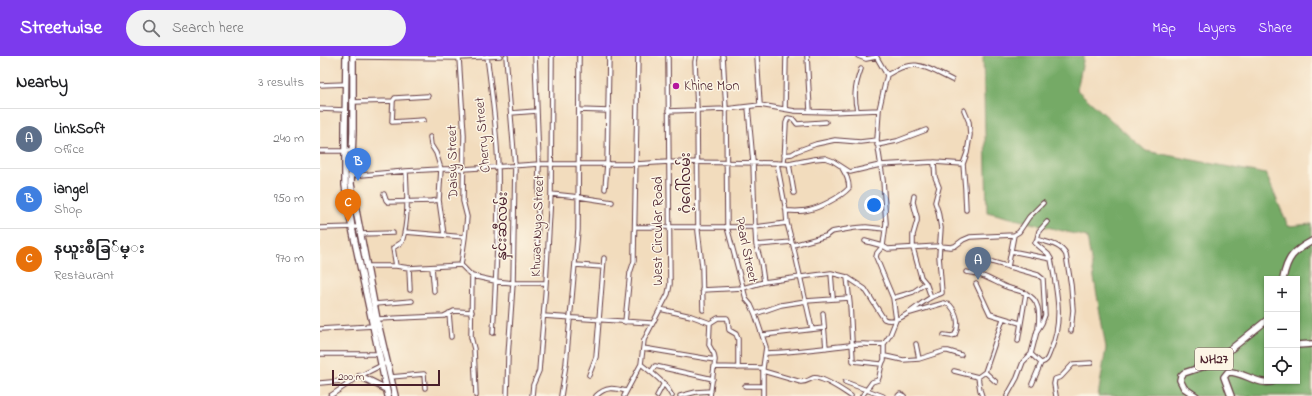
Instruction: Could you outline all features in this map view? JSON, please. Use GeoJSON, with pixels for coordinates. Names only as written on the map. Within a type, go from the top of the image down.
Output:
{"type":"FeatureCollection","features":[{"type":"Feature","properties":{"kind":"highway"},"geometry":{"type":"LineString","coordinates":[[351,56],[346,84],[345,150],[348,176],[351,184],[364,266],[382,353],[381,364],[388,396]]}},
{"type":"Feature","properties":{"kind":"highway"},"geometry":{"type":"LineString","coordinates":[[351,56],[352,150],[345,185],[352,228],[375,304],[377,319],[376,326]]}},
{"type":"Feature","properties":{"kind":"highway"},"geometry":{"type":"LineString","coordinates":[[1284,276],[1287,263],[1292,254],[1299,248],[1312,241]]}},
{"type":"Feature","properties":{"kind":"highway","name":"NH27"},"geometry":{"type":"LineString","coordinates":[[1196,396],[1184,388],[1180,380],[1181,376],[1184,373],[1202,366],[1231,349],[1264,322]]}},
{"type":"Feature","properties":{"kind":"highway"},"geometry":{"type":"LineString","coordinates":[[1300,345],[1312,344]]}},
{"type":"Feature","properties":{"kind":"highway"},"geometry":{"type":"LineString","coordinates":[[382,353],[388,362],[395,396]]}},
{"type":"Feature","properties":{"kind":"highway","name":"NH27"},"geometry":{"type":"LineString","coordinates":[[1231,396],[1224,377],[1228,372],[1235,371],[1264,382]]}},
{"type":"Feature","properties":{"kind":"highway"},"geometry":{"type":"LineString","coordinates":[[360,376],[386,389]]}},
{"type":"Feature","properties":{"kind":"street"},"geometry":{"type":"LineString","coordinates":[[351,56],[459,58],[500,56]]}},
{"type":"Feature","properties":{"kind":"street","name":"Cherry Street"},"geometry":{"type":"LineString","coordinates":[[487,56],[498,167],[498,224],[493,333]]}},
{"type":"Feature","properties":{"kind":"street","name":"နှင်းဆီလမ်း"},"geometry":{"type":"LineString","coordinates":[[506,56],[515,166],[513,283],[507,396]]}},
{"type":"Feature","properties":{"kind":"street"},"geometry":{"type":"LineString","coordinates":[[535,56],[539,164],[537,256]]}},
{"type":"Feature","properties":{"kind":"street","name":"Khwar Nyo Street"},"geometry":{"type":"LineString","coordinates":[[532,396],[533,385],[538,371],[546,283],[551,194],[552,56]]}},
{"type":"Feature","properties":{"kind":"street"},"geometry":{"type":"LineString","coordinates":[[561,396],[576,265],[578,230],[579,56]]}},
{"type":"Feature","properties":{"kind":"street"},"geometry":{"type":"LineString","coordinates":[[606,189],[609,56]]}},
{"type":"Feature","properties":{"kind":"street"},"geometry":{"type":"LineString","coordinates":[[625,322],[630,273],[634,261],[638,56]]}},
{"type":"Feature","properties":{"kind":"street","name":"West Circular Road"},"geometry":{"type":"LineString","coordinates":[[624,396],[640,364],[644,340],[651,323],[668,294],[670,284],[668,56]]}},
{"type":"Feature","properties":{"kind":"street","name":"ဂံ့ဂေါ်လမ်း"},"geometry":{"type":"LineString","coordinates":[[696,56],[698,227],[702,266],[703,310]]}},
{"type":"Feature","properties":{"kind":"street","name":"Pearl Street"},"geometry":{"type":"LineString","coordinates":[[723,56],[726,109],[727,227],[746,299],[751,305],[755,314],[766,347],[763,369],[763,396]]}},
{"type":"Feature","properties":{"kind":"street"},"geometry":{"type":"LineString","coordinates":[[757,56],[760,106]]}},
{"type":"Feature","properties":{"kind":"street"},"geometry":{"type":"LineString","coordinates":[[785,109],[786,56]]}},
{"type":"Feature","properties":{"kind":"street"},"geometry":{"type":"LineString","coordinates":[[806,56],[810,111]]}},
{"type":"Feature","properties":{"kind":"street"},"geometry":{"type":"LineString","coordinates":[[858,56],[866,59],[876,57],[887,75]]}},
{"type":"Feature","properties":{"kind":"street","name":"Daisy Street"},"geometry":{"type":"LineString","coordinates":[[459,58],[464,135],[463,201],[467,217],[461,265]]}},
{"type":"Feature","properties":{"kind":"street"},"geometry":{"type":"LineString","coordinates":[[862,396],[872,382],[878,380],[881,364],[885,356],[884,344],[890,336],[896,320],[893,298],[876,257],[877,253],[883,246],[885,229],[883,180],[877,140],[878,110],[887,75],[896,68],[905,65],[918,65],[952,80]]}},
{"type":"Feature","properties":{"kind":"street"},"geometry":{"type":"LineString","coordinates":[[857,110],[854,101],[861,69]]}},
{"type":"Feature","properties":{"kind":"street"},"geometry":{"type":"LineString","coordinates":[[320,85],[346,84]]}},
{"type":"Feature","properties":{"kind":"street"},"geometry":{"type":"LineString","coordinates":[[352,102],[393,101],[395,98],[428,96]]}},
{"type":"Feature","properties":{"kind":"street"},"geometry":{"type":"LineString","coordinates":[[393,101],[392,122],[424,120]]}},
{"type":"Feature","properties":{"kind":"street"},"geometry":{"type":"LineString","coordinates":[[668,111],[760,106],[795,111],[829,112],[878,110]]}},
{"type":"Feature","properties":{"kind":"street"},"geometry":{"type":"LineString","coordinates":[[748,107],[753,162],[756,244],[764,282]]}},
{"type":"Feature","properties":{"kind":"street"},"geometry":{"type":"LineString","coordinates":[[320,109],[345,110]]}},
{"type":"Feature","properties":{"kind":"street"},"geometry":{"type":"LineString","coordinates":[[579,110],[608,111]]}},
{"type":"Feature","properties":{"kind":"street"},"geometry":{"type":"LineString","coordinates":[[964,110],[969,122],[970,135],[967,152],[962,164],[966,210]]}},
{"type":"Feature","properties":{"kind":"street"},"geometry":{"type":"LineString","coordinates":[[510,113],[537,111]]}},
{"type":"Feature","properties":{"kind":"street"},"geometry":{"type":"LineString","coordinates":[[784,163],[786,123],[788,118],[793,119],[797,124],[826,122]]}},
{"type":"Feature","properties":{"kind":"street"},"geometry":{"type":"LineString","coordinates":[[877,145],[897,141],[926,130]]}},
{"type":"Feature","properties":{"kind":"street"},"geometry":{"type":"LineString","coordinates":[[430,137],[431,145],[436,153],[441,169],[439,200],[444,236]]}},
{"type":"Feature","properties":{"kind":"street"},"geometry":{"type":"LineString","coordinates":[[784,155],[792,154],[816,144],[835,140],[860,142],[877,140]]}},
{"type":"Feature","properties":{"kind":"street"},"geometry":{"type":"LineString","coordinates":[[320,151],[352,150]]}},
{"type":"Feature","properties":{"kind":"street"},"geometry":{"type":"LineString","coordinates":[[348,176],[406,171],[539,164],[579,165],[669,162],[753,162],[789,164],[825,158],[833,161],[850,172],[880,166],[934,162],[962,164]]}},
{"type":"Feature","properties":{"kind":"street"},"geometry":{"type":"LineString","coordinates":[[702,290],[743,288],[764,282],[831,273],[847,277],[865,289],[884,319],[896,320],[931,297],[942,293],[939,267],[941,228],[938,211],[934,202],[939,187],[935,177],[934,162]]}},
{"type":"Feature","properties":{"kind":"street"},"geometry":{"type":"LineString","coordinates":[[777,163],[787,223],[801,277],[812,329]]}},
{"type":"Feature","properties":{"kind":"street"},"geometry":{"type":"LineString","coordinates":[[789,164],[794,193]]}},
{"type":"Feature","properties":{"kind":"street"},"geometry":{"type":"LineString","coordinates":[[786,211],[808,210],[830,202],[843,194],[849,188],[849,183],[842,167]]}},
{"type":"Feature","properties":{"kind":"street"},"geometry":{"type":"LineString","coordinates":[[396,266],[393,248],[402,242],[405,232],[408,201],[406,171]]}},
{"type":"Feature","properties":{"kind":"street"},"geometry":{"type":"LineString","coordinates":[[384,194],[388,202],[439,200]]}},
{"type":"Feature","properties":{"kind":"street"},"geometry":{"type":"LineString","coordinates":[[551,194],[579,196],[612,202]]}},
{"type":"Feature","properties":{"kind":"street"},"geometry":{"type":"LineString","coordinates":[[914,196],[913,202],[917,221],[913,235],[913,248],[921,276],[926,283],[931,297]]}},
{"type":"Feature","properties":{"kind":"street"},"geometry":{"type":"LineString","coordinates":[[865,241],[888,249],[913,248],[955,246],[970,237],[1014,235],[1019,232],[1029,217],[1043,203]]}},
{"type":"Feature","properties":{"kind":"street"},"geometry":{"type":"LineString","coordinates":[[1040,363],[1044,363],[1051,350],[1056,334],[1059,315],[1058,298],[1051,259],[1048,254],[1035,244],[1038,240],[1039,231],[1047,222]]}},
{"type":"Feature","properties":{"kind":"street"},"geometry":{"type":"LineString","coordinates":[[635,227],[755,227],[787,223]]}},
{"type":"Feature","properties":{"kind":"street"},"geometry":{"type":"LineString","coordinates":[[320,228],[359,227]]}},
{"type":"Feature","properties":{"kind":"street"},"geometry":{"type":"LineString","coordinates":[[756,244],[793,244],[826,236],[831,232],[854,228],[866,227],[885,229]]}},
{"type":"Feature","properties":{"kind":"street"},"geometry":{"type":"LineString","coordinates":[[405,232],[465,237]]}},
{"type":"Feature","properties":{"kind":"street"},"geometry":{"type":"LineString","coordinates":[[360,234],[393,233]]}},
{"type":"Feature","properties":{"kind":"street"},"geometry":{"type":"LineString","coordinates":[[1008,267],[1014,235]]}},
{"type":"Feature","properties":{"kind":"street"},"geometry":{"type":"LineString","coordinates":[[1038,240],[1061,247],[1066,255],[1073,310],[1071,331]]}},
{"type":"Feature","properties":{"kind":"street"},"geometry":{"type":"LineString","coordinates":[[1011,251],[1051,259]]}},
{"type":"Feature","properties":{"kind":"street"},"geometry":{"type":"LineString","coordinates":[[589,375],[596,357],[604,258]]}},
{"type":"Feature","properties":{"kind":"street"},"geometry":{"type":"LineString","coordinates":[[992,262],[1038,275],[1043,279],[1045,315],[1037,331]]}},
{"type":"Feature","properties":{"kind":"street"},"geometry":{"type":"LineString","coordinates":[[364,266],[396,266],[409,268],[461,265],[472,276],[495,281],[513,283],[546,283]]}},
{"type":"Feature","properties":{"kind":"street"},"geometry":{"type":"LineString","coordinates":[[576,265],[604,267]]}},
{"type":"Feature","properties":{"kind":"street"},"geometry":{"type":"LineString","coordinates":[[432,267],[434,291]]}},
{"type":"Feature","properties":{"kind":"street"},"geometry":{"type":"LineString","coordinates":[[409,268],[410,290]]}},
{"type":"Feature","properties":{"kind":"street"},"geometry":{"type":"LineString","coordinates":[[966,272],[976,273],[1005,286],[1026,293],[1035,301],[1039,308],[1037,331],[1030,354],[1023,362],[1018,378],[1007,396]]}},
{"type":"Feature","properties":{"kind":"street"},"geometry":{"type":"LineString","coordinates":[[831,273],[833,298]]}},
{"type":"Feature","properties":{"kind":"street"},"geometry":{"type":"LineString","coordinates":[[472,276],[471,337],[474,349],[476,396]]}},
{"type":"Feature","properties":{"kind":"street"},"geometry":{"type":"LineString","coordinates":[[847,277],[852,361],[881,364]]}},
{"type":"Feature","properties":{"kind":"street"},"geometry":{"type":"LineString","coordinates":[[893,298],[913,292],[926,283]]}},
{"type":"Feature","properties":{"kind":"street"},"geometry":{"type":"LineString","coordinates":[[976,284],[990,314],[1020,324]]}},
{"type":"Feature","properties":{"kind":"street"},"geometry":{"type":"LineString","coordinates":[[1018,342],[1026,293]]}},
{"type":"Feature","properties":{"kind":"street"},"geometry":{"type":"LineString","coordinates":[[755,314],[781,305],[833,298],[849,298]]}},
{"type":"Feature","properties":{"kind":"street"},"geometry":{"type":"LineString","coordinates":[[375,304],[412,301]]}},
{"type":"Feature","properties":{"kind":"street"},"geometry":{"type":"LineString","coordinates":[[908,313],[944,303],[950,305],[956,314],[958,322],[957,331],[956,335],[944,335]]}},
{"type":"Feature","properties":{"kind":"street"},"geometry":{"type":"LineString","coordinates":[[660,309],[691,316],[710,323],[721,317],[727,318],[728,330],[736,334],[738,339],[738,368]]}},
{"type":"Feature","properties":{"kind":"street"},"geometry":{"type":"LineString","coordinates":[[377,319],[444,316],[454,311],[472,312]]}},
{"type":"Feature","properties":{"kind":"street"},"geometry":{"type":"LineString","coordinates":[[449,313],[451,337]]}},
{"type":"Feature","properties":{"kind":"street"},"geometry":{"type":"LineString","coordinates":[[823,313],[826,348]]}},
{"type":"Feature","properties":{"kind":"street"},"geometry":{"type":"LineString","coordinates":[[543,316],[651,323]]}},
{"type":"Feature","properties":{"kind":"street"},"geometry":{"type":"LineString","coordinates":[[954,371],[978,377],[985,372],[1003,319]]}},
{"type":"Feature","properties":{"kind":"street"},"geometry":{"type":"LineString","coordinates":[[710,323],[709,345],[714,354],[715,360],[710,396]]}},
{"type":"Feature","properties":{"kind":"street"},"geometry":{"type":"LineString","coordinates":[[320,329],[376,326]]}},
{"type":"Feature","properties":{"kind":"street"},"geometry":{"type":"LineString","coordinates":[[763,335],[824,328]]}},
{"type":"Feature","properties":{"kind":"street"},"geometry":{"type":"LineString","coordinates":[[766,353],[826,348],[851,344],[884,344]]}},
{"type":"Feature","properties":{"kind":"street"},"geometry":{"type":"LineString","coordinates":[[916,344],[919,359]]}},
{"type":"Feature","properties":{"kind":"street"},"geometry":{"type":"LineString","coordinates":[[643,348],[715,360]]}},
{"type":"Feature","properties":{"kind":"street"},"geometry":{"type":"LineString","coordinates":[[885,356],[903,360],[919,359],[944,351],[961,355]]}},
{"type":"Feature","properties":{"kind":"street"},"geometry":{"type":"LineString","coordinates":[[320,354],[382,353]]}},
{"type":"Feature","properties":{"kind":"street"},"geometry":{"type":"LineString","coordinates":[[1030,354],[1040,363]]}},
{"type":"Feature","properties":{"kind":"street"},"geometry":{"type":"LineString","coordinates":[[330,396],[360,376],[381,364],[388,362]]}},
{"type":"Feature","properties":{"kind":"street"},"geometry":{"type":"LineString","coordinates":[[1032,384],[1040,363]]}},
{"type":"Feature","properties":{"kind":"street"},"geometry":{"type":"LineString","coordinates":[[1056,396],[1054,384],[1055,379],[1061,377],[1073,364],[1091,363]]}},
{"type":"Feature","properties":{"kind":"street"},"geometry":{"type":"LineString","coordinates":[[640,364],[664,383],[672,396]]}},
{"type":"Feature","properties":{"kind":"street"},"geometry":{"type":"LineString","coordinates":[[651,372],[655,366],[713,379]]}},
{"type":"Feature","properties":{"kind":"street"},"geometry":{"type":"LineString","coordinates":[[714,367],[763,369],[801,382],[807,382],[814,378],[824,380],[850,396]]}},
{"type":"Feature","properties":{"kind":"street"},"geometry":{"type":"LineString","coordinates":[[985,372],[996,382]]}},
{"type":"Feature","properties":{"kind":"street"},"geometry":{"type":"LineString","coordinates":[[391,377],[424,374],[425,388]]}},
{"type":"Feature","properties":{"kind":"street"},"geometry":{"type":"LineString","coordinates":[[978,377],[982,396]]}},
{"type":"Feature","properties":{"kind":"street"},"geometry":{"type":"LineString","coordinates":[[320,383],[355,380]]}},
{"type":"Feature","properties":{"kind":"street"},"geometry":{"type":"LineString","coordinates":[[845,382],[883,396]]}},
{"type":"Feature","properties":{"kind":"street"},"geometry":{"type":"LineString","coordinates":[[657,396],[664,383]]}},
{"type":"Feature","properties":{"kind":"street"},"geometry":{"type":"LineString","coordinates":[[745,386],[763,386]]}},
{"type":"Feature","properties":{"kind":"street"},"geometry":{"type":"LineString","coordinates":[[596,396],[602,391],[612,388],[626,391]]}},
{"type":"Feature","properties":{"kind":"street"},"geometry":{"type":"LineString","coordinates":[[680,396],[696,392],[711,391]]}},
{"type":"Feature","properties":{"kind":"street"},"geometry":{"type":"LineString","coordinates":[[898,396],[900,394],[904,396]]}},
{"type":"Feature","properties":{"kind":"green space"},"geometry":{"type":"Polygon","coordinates":[[[983,56],[1084,56],[1077,90],[1146,151],[1266,174],[1288,226],[1312,224],[1312,396],[1098,396],[1106,348],[1087,237],[987,212],[983,56]]]}},
{"type":"Feature","properties":{"kind":"place","name":"Khine Mon"},"geometry":{"type":"Point","coordinates":[676,86]}},
{"type":"Feature","properties":{"kind":"place","name":"iangel"},"geometry":{"type":"Point","coordinates":[358,181]}},
{"type":"Feature","properties":{"kind":"place","name":"နယူးစီခြ်မ္း"},"geometry":{"type":"Point","coordinates":[348,222]}},
{"type":"Feature","properties":{"kind":"place","name":"LinkSoft"},"geometry":{"type":"Point","coordinates":[978,280]}}]}
